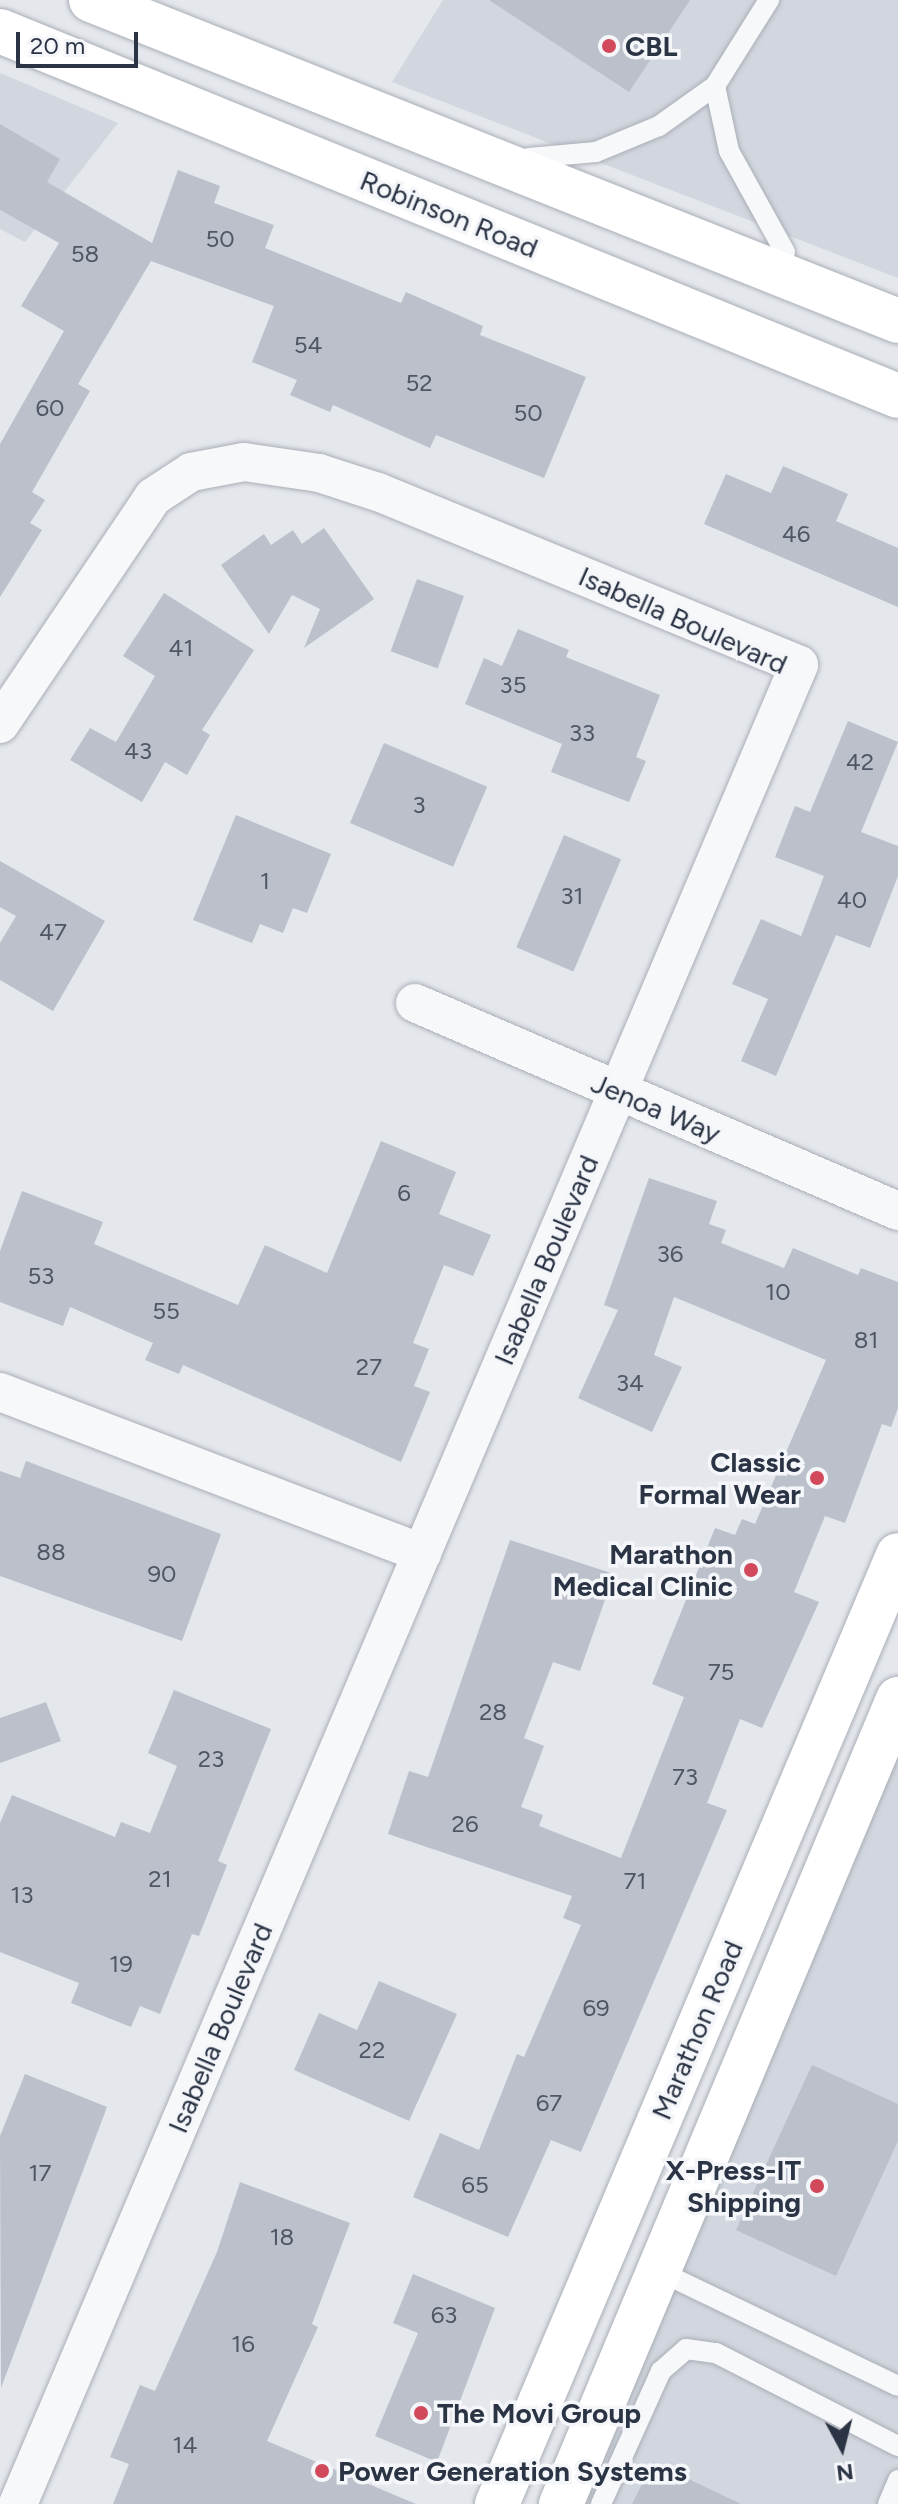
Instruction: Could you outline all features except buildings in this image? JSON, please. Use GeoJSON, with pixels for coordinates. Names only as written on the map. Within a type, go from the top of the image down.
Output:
{"type":"FeatureCollection","features":[{"type":"Feature","properties":{"kind":"main road"},"geometry":{"type":"LineString","coordinates":[[91,0],[898,321]]}},
{"type":"Feature","properties":{"kind":"main road","name":"Robinson Road"},"geometry":{"type":"LineString","coordinates":[[0,31],[898,396]]}},
{"type":"Feature","properties":{"kind":"main road","name":"Marathon Road"},"geometry":{"type":"LineString","coordinates":[[497,2504],[898,1555]]}},
{"type":"Feature","properties":{"kind":"main road","name":"Marathon Road"},"geometry":{"type":"LineString","coordinates":[[561,2504],[898,1699]]}},
{"type":"Feature","properties":{"kind":"street","name":"Isabella Boulevard"},"geometry":{"type":"LineString","coordinates":[[0,724],[153,497],[191,472],[244,462],[319,473],[378,492],[799,665],[18,2504]]}},
{"type":"Feature","properties":{"kind":"street","name":"Jenoa Way"},"geometry":{"type":"LineString","coordinates":[[415,1003],[898,1211]]}},
{"type":"Feature","properties":{"kind":"street"},"geometry":{"type":"LineString","coordinates":[[0,1392],[422,1553]]}},
{"type":"Feature","properties":{"kind":"lane"},"geometry":{"type":"LineString","coordinates":[[521,173],[529,158],[596,152],[659,126],[715,86],[769,0]]}},
{"type":"Feature","properties":{"kind":"lane"},"geometry":{"type":"LineString","coordinates":[[715,86],[729,151],[785,252],[778,273]]}},
{"type":"Feature","properties":{"kind":"lane"},"geometry":{"type":"LineString","coordinates":[[659,2271],[898,2386]]}},
{"type":"Feature","properties":{"kind":"lane"},"geometry":{"type":"LineString","coordinates":[[601,2504],[661,2371],[686,2349],[716,2353],[898,2446]]}},
{"type":"Feature","properties":{"kind":"lane"},"geometry":{"type":"LineString","coordinates":[[888,2504],[898,2480]]}},
{"type":"Feature","properties":{"kind":"shaded area"},"geometry":{"type":"Polygon","coordinates":[[[443,0],[898,0],[898,278],[392,82],[443,0]]]}},
{"type":"Feature","properties":{"kind":"shaded area"},"geometry":{"type":"Polygon","coordinates":[[[0,73],[118,123],[25,242],[0,229],[0,73]]]}},
{"type":"Feature","properties":{"kind":"shaded area"},"geometry":{"type":"Polygon","coordinates":[[[898,1736],[898,2504],[562,2504],[898,1736]]]}},
{"type":"Feature","properties":{"kind":"place","name":"CBL"},"geometry":{"type":"Point","coordinates":[609,46]}},
{"type":"Feature","properties":{"kind":"place","name":"Classic Formal Wear"},"geometry":{"type":"Point","coordinates":[817,1478]}},
{"type":"Feature","properties":{"kind":"place","name":"Marathon Medical Clinic"},"geometry":{"type":"Point","coordinates":[751,1570]}},
{"type":"Feature","properties":{"kind":"place","name":"X-Press-IT Shipping"},"geometry":{"type":"Point","coordinates":[817,2186]}},
{"type":"Feature","properties":{"kind":"place","name":"The Movi Group"},"geometry":{"type":"Point","coordinates":[421,2413]}},
{"type":"Feature","properties":{"kind":"place","name":"Power Generation Systems"},"geometry":{"type":"Point","coordinates":[322,2471]}}]}
